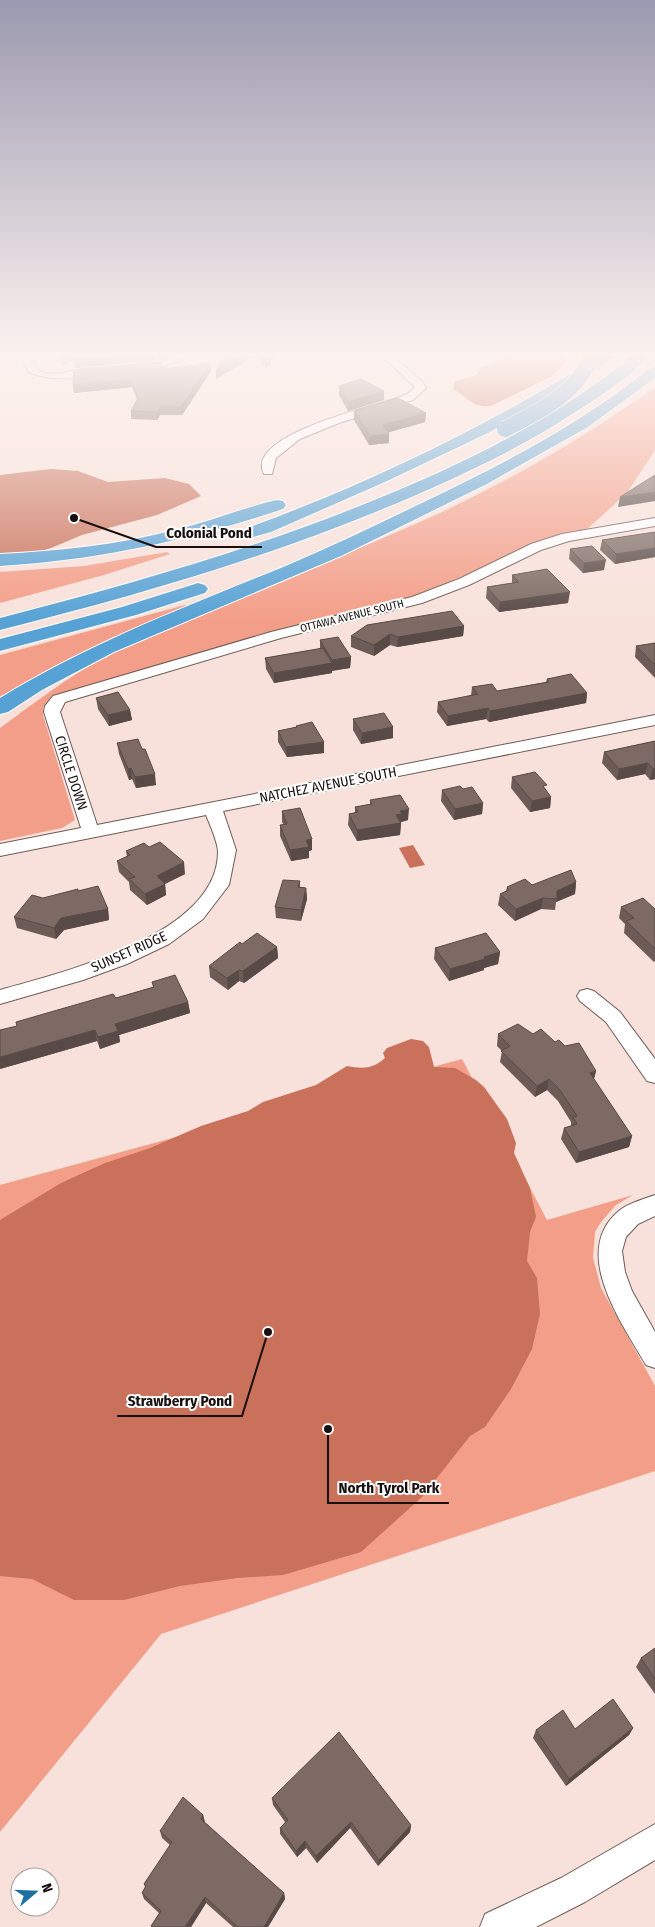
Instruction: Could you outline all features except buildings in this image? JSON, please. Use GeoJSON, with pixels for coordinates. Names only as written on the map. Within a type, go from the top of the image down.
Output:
{"type":"FeatureCollection","features":[{"type":"Feature","properties":{"kind":"highway"},"geometry":{"type":"LineString","coordinates":[[0,560],[95,556],[168,538],[259,512],[370,471],[435,443]]}},
{"type":"Feature","properties":{"kind":"highway"},"geometry":{"type":"LineString","coordinates":[[0,609],[185,556],[284,520],[419,461],[453,443]]}},
{"type":"Feature","properties":{"kind":"highway"},"geometry":{"type":"LineString","coordinates":[[195,570],[249,543],[371,494],[476,443]]}},
{"type":"Feature","properties":{"kind":"highway"},"geometry":{"type":"LineString","coordinates":[[0,624],[195,570],[321,527],[461,469],[509,443]]}},
{"type":"Feature","properties":{"kind":"highway"},"geometry":{"type":"LineString","coordinates":[[0,707],[42,680],[88,656],[153,625],[353,544],[551,443]]}},
{"type":"Feature","properties":{"kind":"highway"},"geometry":{"type":"LineString","coordinates":[[0,644],[128,611],[259,570],[370,529],[452,494]]}},
{"type":"Feature","properties":{"kind":"highway"},"geometry":{"type":"LineString","coordinates":[[0,568],[203,540],[314,507]]}},
{"type":"Feature","properties":{"kind":"highway"},"geometry":{"type":"LineString","coordinates":[[0,716],[88,656]]}},
{"type":"Feature","properties":{"kind":"street"},"geometry":{"type":"LineString","coordinates":[[268,471],[269,460],[272,454],[288,443]]}},
{"type":"Feature","properties":{"kind":"street","name":"OTTAWA AVENUE SOUTH"},"geometry":{"type":"LineString","coordinates":[[52,712],[53,706],[60,700],[80,692],[276,635],[434,595],[548,542],[580,534],[655,522]]}},
{"type":"Feature","properties":{"kind":"street","name":"CIRCLE DOWN"},"geometry":{"type":"LineString","coordinates":[[52,712],[91,833]]}},
{"type":"Feature","properties":{"kind":"street","name":"NATCHEZ AVENUE SOUTH"},"geometry":{"type":"LineString","coordinates":[[0,850],[655,720]]}},
{"type":"Feature","properties":{"kind":"street","name":"SUNSET RIDGE"},"geometry":{"type":"LineString","coordinates":[[0,996],[78,974],[126,956],[168,935],[199,913],[218,890],[227,868],[226,839],[212,809]]}},
{"type":"Feature","properties":{"kind":"street"},"geometry":{"type":"LineString","coordinates":[[587,996],[613,1016],[655,1075]]}},
{"type":"Feature","properties":{"kind":"street"},"geometry":{"type":"LineString","coordinates":[[655,1204],[639,1209],[616,1227],[611,1238],[608,1254],[611,1272],[619,1292],[655,1356]]}},
{"type":"Feature","properties":{"kind":"street"},"geometry":{"type":"LineString","coordinates":[[498,1927],[573,1890],[655,1841]]}},
{"type":"Feature","properties":{"kind":"shaded area"},"geometry":{"type":"Polygon","coordinates":[[[570,443],[655,443],[655,450],[627,493],[587,529],[564,533],[536,542],[424,594],[277,630],[53,697],[43,707],[43,715],[75,820],[62,828],[0,841],[0,728],[51,691],[90,666],[136,641],[379,540],[440,513],[570,443]]]}},
{"type":"Feature","properties":{"kind":"shaded area"},"geometry":{"type":"Polygon","coordinates":[[[51,469],[78,471],[108,482],[165,478],[189,484],[201,496],[157,515],[82,535],[51,548],[0,564],[0,475],[51,469]]]}},
{"type":"Feature","properties":{"kind":"shaded area"},"geometry":{"type":"Polygon","coordinates":[[[167,552],[170,554],[104,575],[0,603],[0,572],[84,566],[167,552]]]}},
{"type":"Feature","properties":{"kind":"shaded area"},"geometry":{"type":"Polygon","coordinates":[[[185,605],[188,607],[98,646],[0,702],[0,655],[185,605]]]}},
{"type":"Feature","properties":{"kind":"shaded area"},"geometry":{"type":"Polygon","coordinates":[[[413,845],[425,865],[410,868],[399,848],[413,845]]]}},
{"type":"Feature","properties":{"kind":"shaded area"},"geometry":{"type":"Polygon","coordinates":[[[411,1039],[423,1041],[429,1047],[434,1067],[455,1068],[476,1080],[484,1087],[507,1119],[516,1143],[514,1153],[530,1188],[536,1217],[530,1232],[527,1261],[537,1278],[540,1314],[532,1349],[511,1389],[485,1427],[470,1436],[422,1497],[361,1552],[283,1575],[237,1578],[180,1586],[124,1600],[74,1600],[32,1579],[0,1576],[0,1220],[61,1183],[105,1163],[150,1148],[201,1126],[248,1111],[263,1102],[316,1085],[347,1066],[363,1068],[372,1066],[385,1058],[383,1053],[387,1048],[411,1039]]]}},
{"type":"Feature","properties":{"kind":"shaded area"},"geometry":{"type":"Polygon","coordinates":[[[462,1059],[547,1220],[633,1195],[616,1205],[601,1222],[595,1232],[593,1258],[601,1288],[655,1386],[655,1471],[161,1634],[0,1832],[0,1185],[462,1059]]]}},
{"type":"Feature","properties":{"kind":"place","name":"Colonial Pond"},"geometry":{"type":"Point","coordinates":[74,518]}},
{"type":"Feature","properties":{"kind":"place","name":"Strawberry Pond"},"geometry":{"type":"Point","coordinates":[268,1332]}},
{"type":"Feature","properties":{"kind":"place","name":"North Tyrol Park"},"geometry":{"type":"Point","coordinates":[328,1429]}}]}
